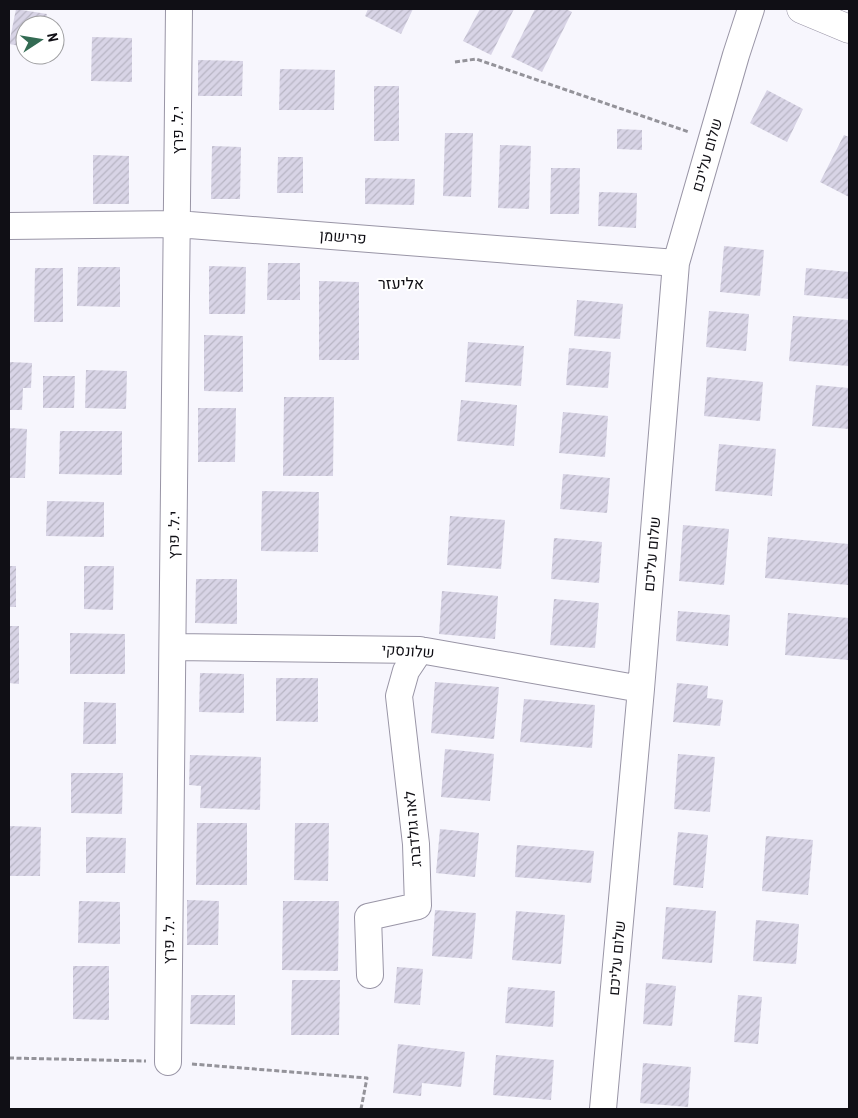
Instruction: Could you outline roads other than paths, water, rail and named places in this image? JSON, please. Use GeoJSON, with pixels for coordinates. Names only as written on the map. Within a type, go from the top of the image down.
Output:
{"type":"FeatureCollection","features":[{"type":"Feature","properties":{"kind":"main road"},"geometry":{"type":"LineString","coordinates":[[802,9],[849,28]]}},
{"type":"Feature","properties":{"kind":"street","name":"י.ל. פרץ"},"geometry":{"type":"LineString","coordinates":[[168,1062],[178,9]]}},
{"type":"Feature","properties":{"kind":"street","name":"שלום עליכם"},"geometry":{"type":"LineString","coordinates":[[603,1109],[641,689],[676,262],[751,9]]}},
{"type":"Feature","properties":{"kind":"street","name":"פרישמן"},"geometry":{"type":"LineString","coordinates":[[9,226],[177,224],[676,262]]}},
{"type":"Feature","properties":{"kind":"street","name":"שלונסקי"},"geometry":{"type":"LineString","coordinates":[[173,647],[420,650],[641,689]]}},
{"type":"Feature","properties":{"kind":"street","name":"לאה גולדברג"},"geometry":{"type":"LineString","coordinates":[[370,975],[368,917],[418,906],[416,844],[399,696],[406,671],[420,650]]}},
{"type":"Feature","properties":{"kind":"district","name":"אליעזר"},"geometry":{"type":"Point","coordinates":[401,283]}}]}
